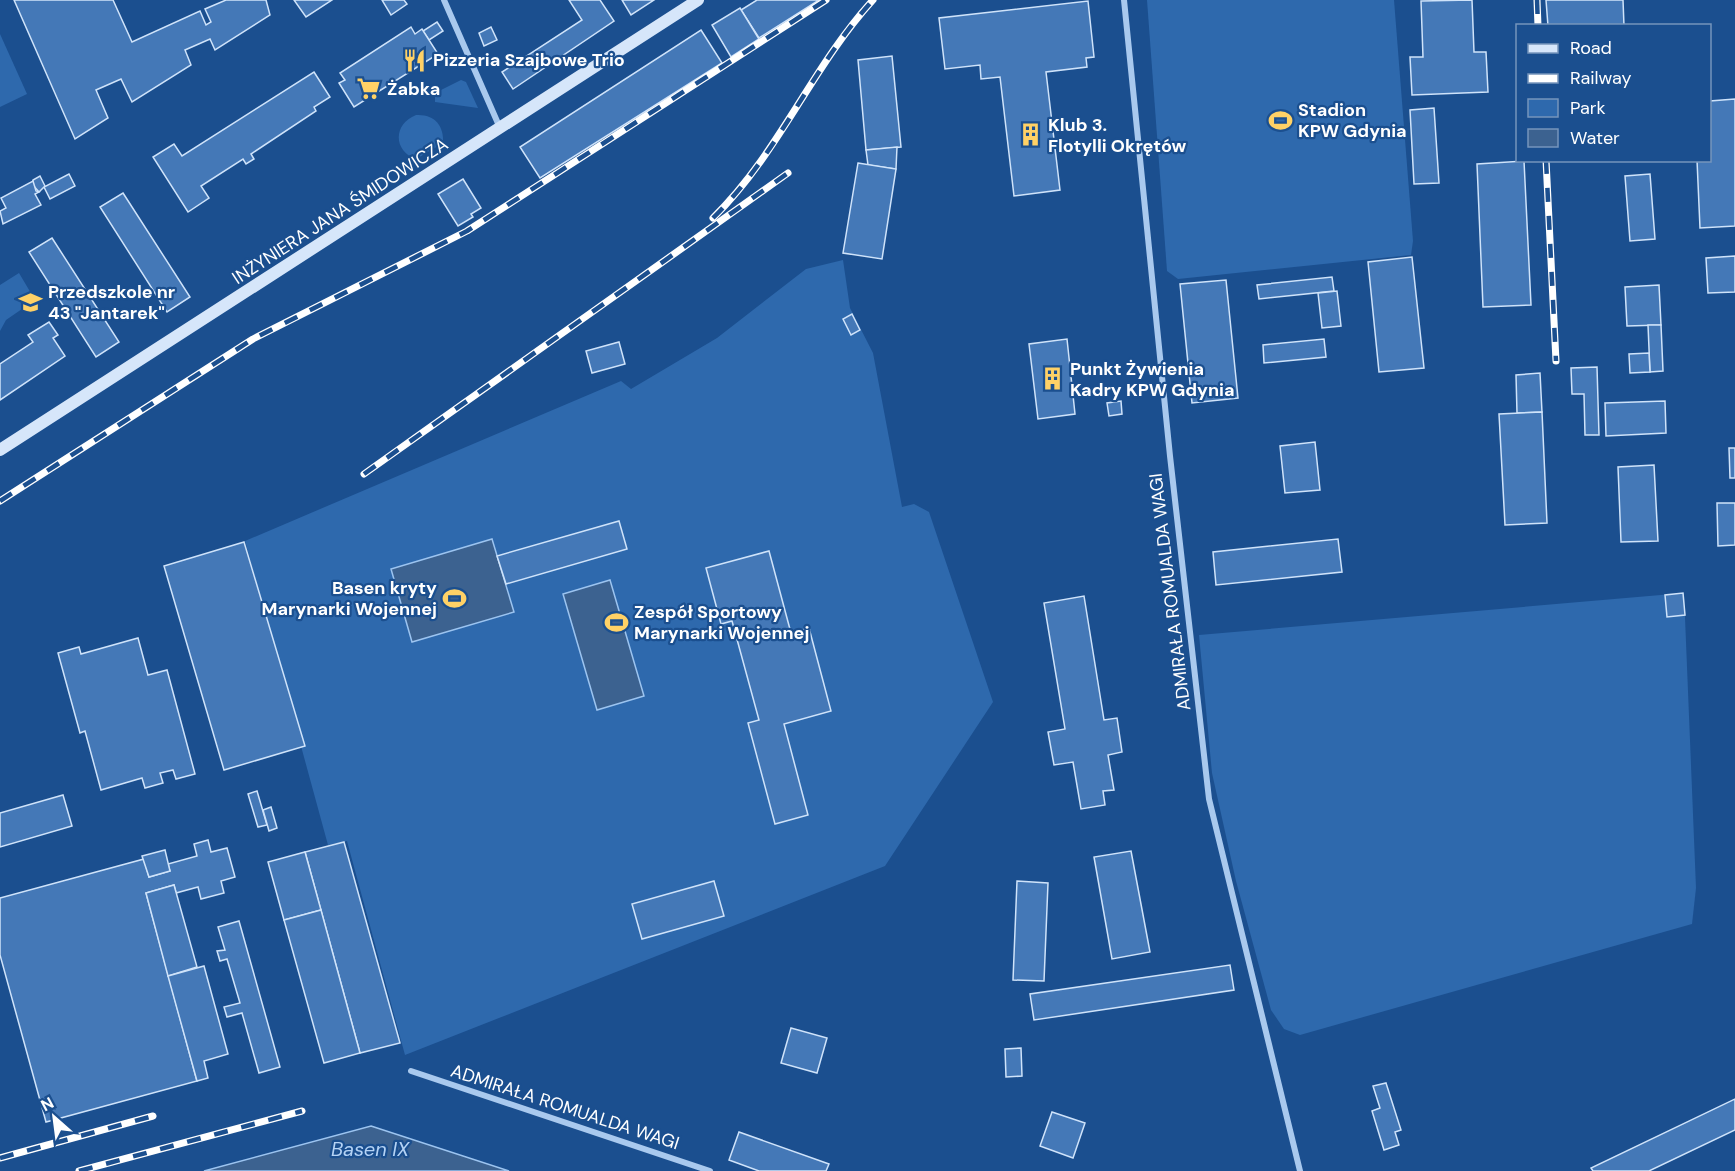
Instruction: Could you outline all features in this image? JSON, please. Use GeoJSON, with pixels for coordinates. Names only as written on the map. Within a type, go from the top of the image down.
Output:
{"type":"FeatureCollection","features":[{"type":"Feature","properties":{"kind":"street"},"geometry":{"type":"LineString","coordinates":[[444,0],[500,128]]}},
{"type":"Feature","properties":{"kind":"street","name":"INŻYNIERA JANA ŚMIDOWICZA"},"geometry":{"type":"LineString","coordinates":[[0,450],[698,0]]}},
{"type":"Feature","properties":{"kind":"street","name":"ADMIRAŁA ROMUALDA WAGI"},"geometry":{"type":"LineString","coordinates":[[1124,0],[1170,456],[1209,799],[1300,1171]]}},
{"type":"Feature","properties":{"kind":"street","name":"ADMIRAŁA ROMUALDA WAGI"},"geometry":{"type":"LineString","coordinates":[[411,1071],[710,1171]]}},
{"type":"Feature","properties":{"kind":"green space","name":"Stadion KPW Gdynia"},"geometry":{"type":"Polygon","coordinates":[[[1147,0],[1394,0],[1413,241],[1411,255],[1178,279],[1167,271],[1147,0]]]}},
{"type":"Feature","properties":{"kind":"green space"},"geometry":{"type":"Polygon","coordinates":[[[0,34],[27,94],[0,107],[0,34]]]}},
{"type":"Feature","properties":{"kind":"green space"},"geometry":{"type":"Polygon","coordinates":[[[461,80],[466,82],[478,108],[435,102],[435,93],[461,80]]]}},
{"type":"Feature","properties":{"kind":"green space"},"geometry":{"type":"Polygon","coordinates":[[[416,115],[428,116],[437,122],[442,131],[443,143],[416,159],[403,150],[399,137],[403,125],[416,115]]]}},
{"type":"Feature","properties":{"kind":"green space","name":"Zespół Sportowy Marynarki Wojennej"},"geometry":{"type":"Polygon","coordinates":[[[843,260],[850,308],[873,353],[902,507],[914,504],[929,512],[993,702],[885,866],[405,1055],[347,841],[328,845],[245,541],[621,381],[631,389],[717,338],[806,269],[843,260]]]}},
{"type":"Feature","properties":{"kind":"green space"},"geometry":{"type":"Polygon","coordinates":[[[19,273],[35,300],[6,320],[0,331],[0,285],[19,273]]]}},
{"type":"Feature","properties":{"kind":"green space"},"geometry":{"type":"Polygon","coordinates":[[[1684,593],[1696,888],[1692,924],[1300,1035],[1284,1029],[1271,1010],[1236,881],[1212,773],[1199,635],[1684,593]]]}},
{"type":"Feature","properties":{"kind":"water","name":"Basen kryty Marynarki Wojennej"},"geometry":{"type":"Polygon","coordinates":[[[492,539],[514,612],[412,642],[391,569],[492,539]]]}},
{"type":"Feature","properties":{"kind":"water"},"geometry":{"type":"Polygon","coordinates":[[[610,580],[644,696],[597,710],[563,594],[610,580]]]}},
{"type":"Feature","properties":{"kind":"water","name":"Basen IX"},"geometry":{"type":"Polygon","coordinates":[[[371,1126],[509,1171],[204,1171],[371,1126]]]}},
{"type":"Feature","properties":{"kind":"building"},"geometry":{"type":"Polygon","coordinates":[[[14,0],[113,0],[132,42],[200,11],[206,25],[211,22],[205,9],[226,0],[266,0],[270,15],[215,50],[210,39],[185,50],[191,65],[132,102],[121,79],[96,90],[108,118],[75,139],[14,0]]]}},
{"type":"Feature","properties":{"kind":"building"},"geometry":{"type":"Polygon","coordinates":[[[294,0],[332,0],[306,17],[294,0]]]}},
{"type":"Feature","properties":{"kind":"building"},"geometry":{"type":"Polygon","coordinates":[[[382,0],[404,0],[407,4],[391,15],[382,0]]]}},
{"type":"Feature","properties":{"kind":"building"},"geometry":{"type":"Polygon","coordinates":[[[569,0],[600,0],[614,21],[513,89],[502,72],[582,20],[569,0]]]}},
{"type":"Feature","properties":{"kind":"building"},"geometry":{"type":"Polygon","coordinates":[[[622,0],[654,0],[631,15],[622,0]]]}},
{"type":"Feature","properties":{"kind":"building"},"geometry":{"type":"Polygon","coordinates":[[[757,0],[819,0],[759,38],[741,10],[757,0]]]}},
{"type":"Feature","properties":{"kind":"building"},"geometry":{"type":"Polygon","coordinates":[[[1472,0],[1474,52],[1486,52],[1488,92],[1412,95],[1410,57],[1423,57],[1421,1],[1472,0]]]}},
{"type":"Feature","properties":{"kind":"building"},"geometry":{"type":"Polygon","coordinates":[[[1546,0],[1623,0],[1624,24],[1548,24],[1546,0]]]}},
{"type":"Feature","properties":{"kind":"building","name":"Klub 3. Flotylli Okrętów"},"geometry":{"type":"Polygon","coordinates":[[[1088,1],[1094,57],[1086,58],[1087,67],[1046,72],[1060,190],[1014,196],[1000,77],[981,79],[980,65],[945,69],[939,18],[1088,1]]]}},
{"type":"Feature","properties":{"kind":"building"},"geometry":{"type":"Polygon","coordinates":[[[740,8],[759,39],[731,57],[712,25],[740,8]]]}},
{"type":"Feature","properties":{"kind":"building"},"geometry":{"type":"Polygon","coordinates":[[[437,22],[443,31],[429,40],[423,31],[437,22]]]}},
{"type":"Feature","properties":{"kind":"building"},"geometry":{"type":"Polygon","coordinates":[[[411,27],[415,34],[422,29],[438,54],[354,107],[339,83],[345,80],[340,73],[411,27]]]}},
{"type":"Feature","properties":{"kind":"building"},"geometry":{"type":"Polygon","coordinates":[[[491,27],[497,40],[484,46],[479,33],[491,27]]]}},
{"type":"Feature","properties":{"kind":"building"},"geometry":{"type":"Polygon","coordinates":[[[701,30],[722,63],[540,178],[520,147],[701,30]]]}},
{"type":"Feature","properties":{"kind":"building"},"geometry":{"type":"Polygon","coordinates":[[[892,56],[901,147],[866,150],[858,60],[892,56]]]}},
{"type":"Feature","properties":{"kind":"building"},"geometry":{"type":"Polygon","coordinates":[[[314,72],[330,97],[314,107],[316,111],[251,154],[254,159],[246,164],[243,159],[201,186],[209,198],[188,212],[153,157],[174,144],[182,156],[314,72]]]}},
{"type":"Feature","properties":{"kind":"building"},"geometry":{"type":"Polygon","coordinates":[[[1735,99],[1735,226],[1700,228],[1697,162],[1711,162],[1711,101],[1735,99]]]}},
{"type":"Feature","properties":{"kind":"building"},"geometry":{"type":"Polygon","coordinates":[[[1434,108],[1439,183],[1414,184],[1410,110],[1434,108]]]}},
{"type":"Feature","properties":{"kind":"building"},"geometry":{"type":"Polygon","coordinates":[[[897,147],[896,169],[868,165],[866,150],[897,147]]]}},
{"type":"Feature","properties":{"kind":"building"},"geometry":{"type":"Polygon","coordinates":[[[1524,162],[1531,305],[1483,307],[1477,164],[1524,162]]]}},
{"type":"Feature","properties":{"kind":"building"},"geometry":{"type":"Polygon","coordinates":[[[858,163],[896,169],[882,259],[843,253],[858,163]]]}},
{"type":"Feature","properties":{"kind":"building"},"geometry":{"type":"Polygon","coordinates":[[[69,174],[75,186],[50,199],[44,187],[69,174]]]}},
{"type":"Feature","properties":{"kind":"building"},"geometry":{"type":"Polygon","coordinates":[[[1650,174],[1655,239],[1630,241],[1625,176],[1650,174]]]}},
{"type":"Feature","properties":{"kind":"building"},"geometry":{"type":"Polygon","coordinates":[[[40,176],[45,186],[39,192],[32,184],[33,180],[40,176]]]}},
{"type":"Feature","properties":{"kind":"building"},"geometry":{"type":"Polygon","coordinates":[[[463,179],[481,208],[471,214],[473,217],[458,226],[438,194],[463,179]]]}},
{"type":"Feature","properties":{"kind":"building"},"geometry":{"type":"Polygon","coordinates":[[[33,181],[36,191],[39,192],[35,194],[41,205],[3,224],[0,211],[6,208],[1,198],[33,181]]]}},
{"type":"Feature","properties":{"kind":"building"},"geometry":{"type":"Polygon","coordinates":[[[123,193],[190,297],[167,312],[100,207],[123,193]]]}},
{"type":"Feature","properties":{"kind":"building"},"geometry":{"type":"Polygon","coordinates":[[[52,238],[119,342],[96,357],[29,252],[52,238]]]}},
{"type":"Feature","properties":{"kind":"building"},"geometry":{"type":"Polygon","coordinates":[[[1735,256],[1735,292],[1708,293],[1706,258],[1735,256]]]}},
{"type":"Feature","properties":{"kind":"building"},"geometry":{"type":"Polygon","coordinates":[[[1412,257],[1424,368],[1379,372],[1368,262],[1412,257]]]}},
{"type":"Feature","properties":{"kind":"building"},"geometry":{"type":"Polygon","coordinates":[[[1332,277],[1334,291],[1259,299],[1257,285],[1332,277]]]}},
{"type":"Feature","properties":{"kind":"building"},"geometry":{"type":"Polygon","coordinates":[[[1226,280],[1238,398],[1192,403],[1180,284],[1226,280]]]}},
{"type":"Feature","properties":{"kind":"building"},"geometry":{"type":"Polygon","coordinates":[[[1659,285],[1661,325],[1627,326],[1625,287],[1659,285]]]}},
{"type":"Feature","properties":{"kind":"building"},"geometry":{"type":"Polygon","coordinates":[[[1337,291],[1341,326],[1322,328],[1318,293],[1337,291]]]}},
{"type":"Feature","properties":{"kind":"building"},"geometry":{"type":"Polygon","coordinates":[[[852,314],[860,330],[851,335],[843,319],[852,314]]]}},
{"type":"Feature","properties":{"kind":"building"},"geometry":{"type":"Polygon","coordinates":[[[49,322],[58,335],[53,338],[65,356],[0,400],[0,364],[33,342],[28,335],[49,322]]]}},
{"type":"Feature","properties":{"kind":"building"},"geometry":{"type":"Polygon","coordinates":[[[1648,325],[1661,325],[1663,371],[1650,372],[1648,325]]]}},
{"type":"Feature","properties":{"kind":"building","name":"Punkt Żywienia Kadry KPW Gdynia"},"geometry":{"type":"Polygon","coordinates":[[[1067,339],[1075,414],[1038,419],[1029,344],[1067,339]]]}},
{"type":"Feature","properties":{"kind":"building"},"geometry":{"type":"Polygon","coordinates":[[[1324,339],[1326,357],[1264,363],[1263,345],[1324,339]]]}},
{"type":"Feature","properties":{"kind":"building"},"geometry":{"type":"Polygon","coordinates":[[[619,342],[625,364],[592,373],[586,351],[619,342]]]}},
{"type":"Feature","properties":{"kind":"building"},"geometry":{"type":"Polygon","coordinates":[[[1649,353],[1650,372],[1630,373],[1629,354],[1649,353]]]}},
{"type":"Feature","properties":{"kind":"building"},"geometry":{"type":"Polygon","coordinates":[[[1597,367],[1599,435],[1585,435],[1584,394],[1572,394],[1571,368],[1597,367]]]}},
{"type":"Feature","properties":{"kind":"building"},"geometry":{"type":"Polygon","coordinates":[[[1540,373],[1542,412],[1517,413],[1516,375],[1540,373]]]}},
{"type":"Feature","properties":{"kind":"building"},"geometry":{"type":"Polygon","coordinates":[[[1121,401],[1122,414],[1109,416],[1107,403],[1121,401]]]}},
{"type":"Feature","properties":{"kind":"building"},"geometry":{"type":"Polygon","coordinates":[[[1665,401],[1666,433],[1606,436],[1605,403],[1665,401]]]}},
{"type":"Feature","properties":{"kind":"building"},"geometry":{"type":"Polygon","coordinates":[[[1542,412],[1547,523],[1505,525],[1499,414],[1542,412]]]}},
{"type":"Feature","properties":{"kind":"building"},"geometry":{"type":"Polygon","coordinates":[[[1315,442],[1320,490],[1285,493],[1280,446],[1315,442]]]}},
{"type":"Feature","properties":{"kind":"building"},"geometry":{"type":"Polygon","coordinates":[[[1729,448],[1735,448],[1735,478],[1730,478],[1729,448]]]}},
{"type":"Feature","properties":{"kind":"building"},"geometry":{"type":"Polygon","coordinates":[[[1654,465],[1658,541],[1621,542],[1618,467],[1654,465]]]}},
{"type":"Feature","properties":{"kind":"building"},"geometry":{"type":"Polygon","coordinates":[[[1717,503],[1735,503],[1735,545],[1718,546],[1717,503]]]}},
{"type":"Feature","properties":{"kind":"building"},"geometry":{"type":"Polygon","coordinates":[[[619,521],[627,549],[506,584],[497,556],[619,521]]]}},
{"type":"Feature","properties":{"kind":"building"},"geometry":{"type":"Polygon","coordinates":[[[1338,539],[1342,572],[1216,585],[1213,552],[1338,539]]]}},
{"type":"Feature","properties":{"kind":"building"},"geometry":{"type":"Polygon","coordinates":[[[244,542],[305,746],[224,770],[164,566],[244,542]]]}},
{"type":"Feature","properties":{"kind":"building"},"geometry":{"type":"Polygon","coordinates":[[[769,551],[791,633],[809,628],[831,711],[784,724],[808,815],[775,824],[748,723],[759,720],[732,621],[721,624],[706,568],[769,551]]]}},
{"type":"Feature","properties":{"kind":"building"},"geometry":{"type":"Polygon","coordinates":[[[1683,593],[1685,615],[1667,617],[1665,595],[1683,593]]]}},
{"type":"Feature","properties":{"kind":"building"},"geometry":{"type":"Polygon","coordinates":[[[1084,596],[1104,720],[1117,718],[1122,752],[1108,755],[1114,790],[1103,791],[1105,805],[1081,809],[1073,762],[1054,765],[1048,732],[1065,729],[1044,603],[1084,596]]]}},
{"type":"Feature","properties":{"kind":"building"},"geometry":{"type":"Polygon","coordinates":[[[138,638],[148,675],[167,670],[195,774],[176,779],[173,770],[160,773],[163,783],[145,788],[142,778],[101,790],[85,731],[80,733],[58,653],[79,647],[81,654],[138,638]]]}},
{"type":"Feature","properties":{"kind":"building"},"geometry":{"type":"Polygon","coordinates":[[[257,791],[267,825],[258,827],[248,794],[257,791]]]}},
{"type":"Feature","properties":{"kind":"building"},"geometry":{"type":"Polygon","coordinates":[[[63,795],[72,826],[0,847],[0,813],[63,795]]]}},
{"type":"Feature","properties":{"kind":"building"},"geometry":{"type":"Polygon","coordinates":[[[271,807],[277,828],[269,831],[263,810],[271,807]]]}},
{"type":"Feature","properties":{"kind":"building"},"geometry":{"type":"Polygon","coordinates":[[[208,840],[211,852],[227,848],[235,877],[221,881],[224,893],[201,899],[198,887],[176,893],[174,885],[146,893],[197,1081],[46,1122],[0,955],[0,898],[144,859],[149,877],[170,871],[168,864],[197,856],[194,844],[208,840]]]}},
{"type":"Feature","properties":{"kind":"building"},"geometry":{"type":"Polygon","coordinates":[[[344,842],[400,1043],[360,1053],[305,852],[344,842]]]}},
{"type":"Feature","properties":{"kind":"building"},"geometry":{"type":"Polygon","coordinates":[[[165,850],[170,871],[149,877],[142,856],[165,850]]]}},
{"type":"Feature","properties":{"kind":"building"},"geometry":{"type":"Polygon","coordinates":[[[1131,851],[1150,952],[1112,959],[1094,857],[1131,851]]]}},
{"type":"Feature","properties":{"kind":"building"},"geometry":{"type":"Polygon","coordinates":[[[305,852],[321,910],[284,920],[268,862],[305,852]]]}},
{"type":"Feature","properties":{"kind":"building"},"geometry":{"type":"Polygon","coordinates":[[[714,881],[724,916],[642,939],[632,904],[714,881]]]}},
{"type":"Feature","properties":{"kind":"building"},"geometry":{"type":"Polygon","coordinates":[[[1017,881],[1048,883],[1044,981],[1013,980],[1017,881]]]}},
{"type":"Feature","properties":{"kind":"building"},"geometry":{"type":"Polygon","coordinates":[[[174,885],[197,967],[168,976],[146,893],[174,885]]]}},
{"type":"Feature","properties":{"kind":"building"},"geometry":{"type":"Polygon","coordinates":[[[321,910],[360,1053],[324,1063],[284,920],[321,910]]]}},
{"type":"Feature","properties":{"kind":"building"},"geometry":{"type":"Polygon","coordinates":[[[239,921],[280,1067],[259,1073],[242,1013],[227,1017],[224,1007],[240,1003],[227,959],[220,961],[217,951],[225,950],[218,927],[239,921]]]}},
{"type":"Feature","properties":{"kind":"building"},"geometry":{"type":"Polygon","coordinates":[[[1230,965],[1234,990],[1034,1020],[1030,994],[1230,965]]]}},
{"type":"Feature","properties":{"kind":"building"},"geometry":{"type":"Polygon","coordinates":[[[204,966],[228,1054],[204,1061],[208,1078],[197,1081],[168,976],[204,966]]]}},
{"type":"Feature","properties":{"kind":"building"},"geometry":{"type":"Polygon","coordinates":[[[791,1028],[827,1038],[817,1073],[781,1063],[791,1028]]]}},
{"type":"Feature","properties":{"kind":"building"},"geometry":{"type":"Polygon","coordinates":[[[1021,1048],[1022,1076],[1006,1077],[1005,1049],[1021,1048]]]}},
{"type":"Feature","properties":{"kind":"building"},"geometry":{"type":"Polygon","coordinates":[[[1386,1083],[1401,1130],[1395,1132],[1399,1145],[1384,1150],[1372,1111],[1380,1108],[1373,1086],[1386,1083]]]}},
{"type":"Feature","properties":{"kind":"building"},"geometry":{"type":"Polygon","coordinates":[[[1735,1099],[1735,1130],[1649,1171],[1593,1171],[1591,1168],[1735,1099]]]}},
{"type":"Feature","properties":{"kind":"building"},"geometry":{"type":"Polygon","coordinates":[[[1052,1112],[1085,1123],[1073,1158],[1040,1146],[1052,1112]]]}},
{"type":"Feature","properties":{"kind":"building"},"geometry":{"type":"Polygon","coordinates":[[[739,1132],[829,1164],[826,1171],[759,1171],[729,1160],[739,1132]]]}},
{"type":"Feature","properties":{"kind":"railway"},"geometry":{"type":"LineString","coordinates":[[0,501],[253,339],[467,231],[826,0]]}},
{"type":"Feature","properties":{"kind":"railway"},"geometry":{"type":"LineString","coordinates":[[713,218],[758,166],[831,53],[873,0]]}},
{"type":"Feature","properties":{"kind":"railway"},"geometry":{"type":"LineString","coordinates":[[1537,0],[1538,24]]}},
{"type":"Feature","properties":{"kind":"railway"},"geometry":{"type":"LineString","coordinates":[[1546,162],[1556,361]]}},
{"type":"Feature","properties":{"kind":"railway"},"geometry":{"type":"LineString","coordinates":[[364,474],[788,173]]}},
{"type":"Feature","properties":{"kind":"railway"},"geometry":{"type":"LineString","coordinates":[[79,1171],[302,1111]]}},
{"type":"Feature","properties":{"kind":"railway"},"geometry":{"type":"LineString","coordinates":[[0,1158],[153,1116]]}},
{"type":"Feature","properties":{"kind":"place","name":"Pizzeria Szajbowe Trio"},"geometry":{"type":"Point","coordinates":[415,60]}},
{"type":"Feature","properties":{"kind":"place","name":"Żabka"},"geometry":{"type":"Point","coordinates":[369,89]}},
{"type":"Feature","properties":{"kind":"place","name":"Stadion KPW Gdynia"},"geometry":{"type":"Point","coordinates":[1280,120]}},
{"type":"Feature","properties":{"kind":"place","name":"Klub 3. Flotylli Okrętów"},"geometry":{"type":"Point","coordinates":[1030,135]}},
{"type":"Feature","properties":{"kind":"place","name":"Przedszkole nr 43 \"Jantarek\""},"geometry":{"type":"Point","coordinates":[30,302]}},
{"type":"Feature","properties":{"kind":"place","name":"Punkt Żywienia Kadry KPW Gdynia"},"geometry":{"type":"Point","coordinates":[1052,379]}},
{"type":"Feature","properties":{"kind":"place","name":"Basen kryty Marynarki Wojennej"},"geometry":{"type":"Point","coordinates":[455,598]}},
{"type":"Feature","properties":{"kind":"place","name":"Zespół Sportowy Marynarki Wojennej"},"geometry":{"type":"Point","coordinates":[616,622]}}]}
